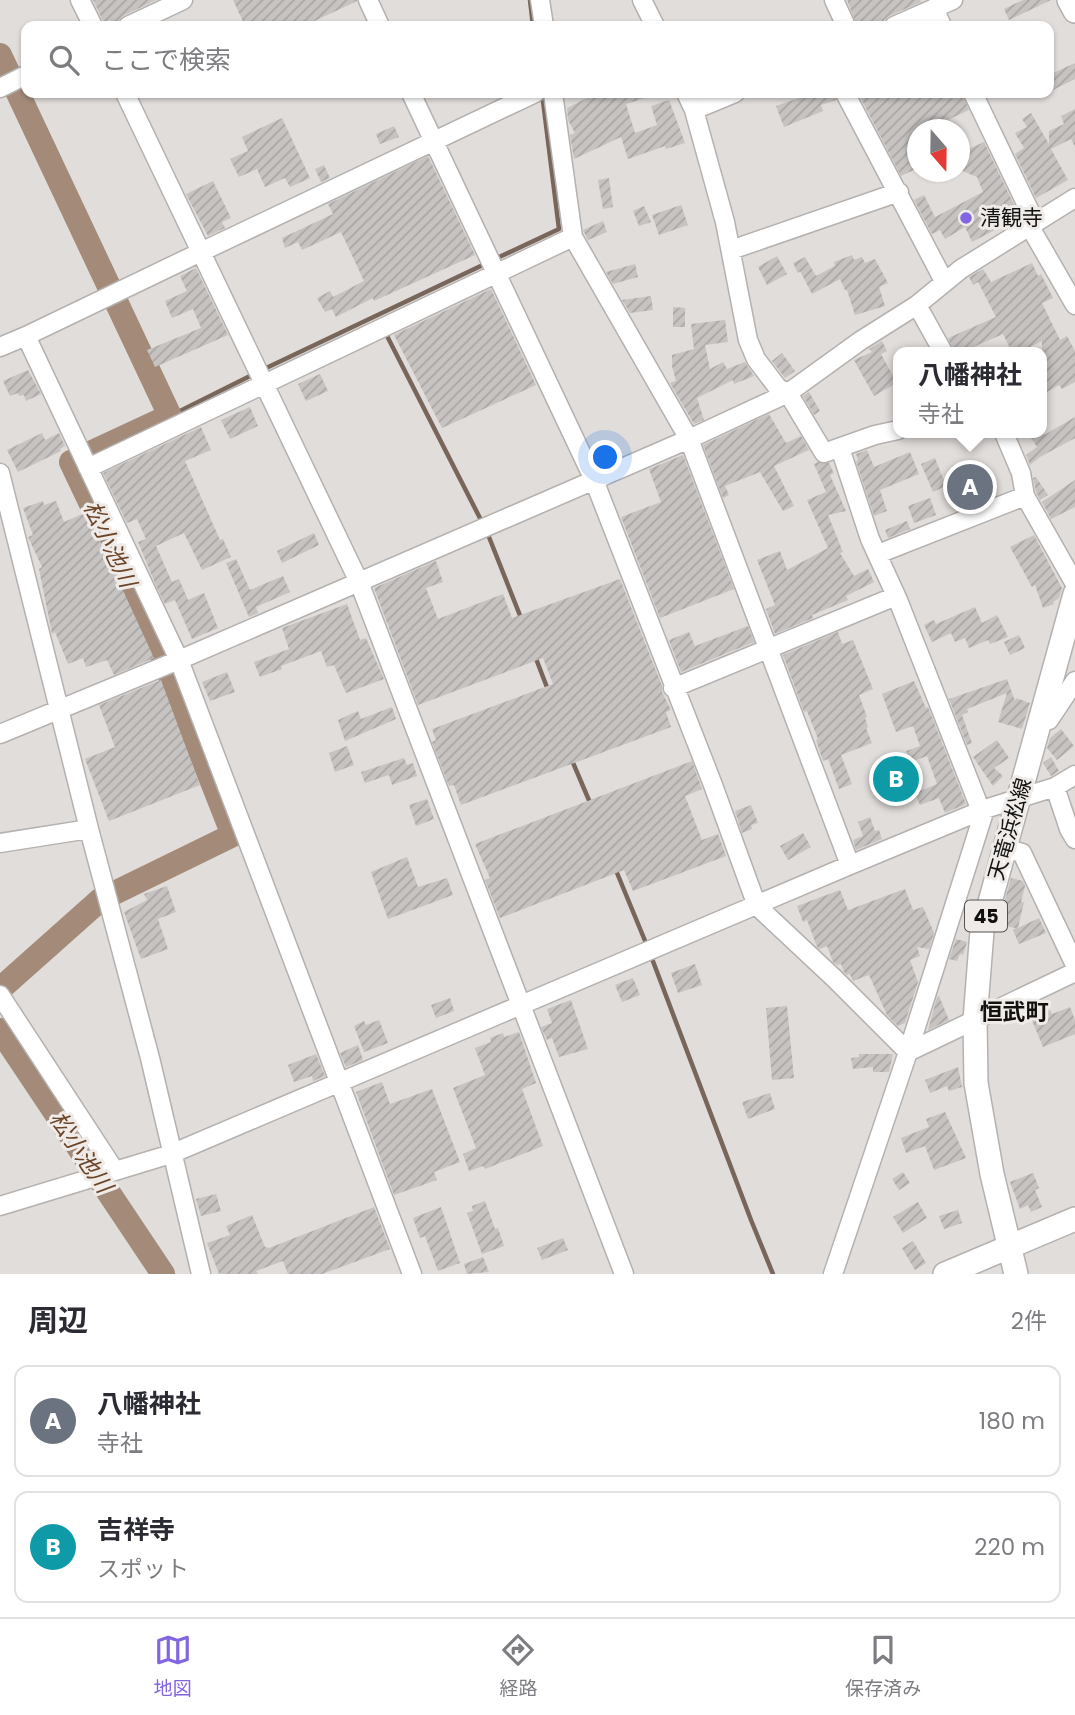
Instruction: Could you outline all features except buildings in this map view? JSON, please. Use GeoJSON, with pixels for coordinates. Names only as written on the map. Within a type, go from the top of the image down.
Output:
{"type":"FeatureCollection","features":[{"type":"Feature","properties":{"kind":"main road"},"geometry":{"type":"LineString","coordinates":[[1069,0],[1075,11]]}},
{"type":"Feature","properties":{"kind":"main road","name":"天竜浜松線"},"geometry":{"type":"LineString","coordinates":[[1016,1274],[992,1174],[976,1083],[975,1020],[982,931],[1075,594]]}},
{"type":"Feature","properties":{"kind":"main road"},"geometry":{"type":"LineString","coordinates":[[946,1274],[1075,1219]]}},
{"type":"Feature","properties":{"kind":"street"},"geometry":{"type":"LineString","coordinates":[[80,0],[90,21]]}},
{"type":"Feature","properties":{"kind":"street"},"geometry":{"type":"LineString","coordinates":[[139,21],[183,0]]}},
{"type":"Feature","properties":{"kind":"street"},"geometry":{"type":"LineString","coordinates":[[368,0],[378,21]]}},
{"type":"Feature","properties":{"kind":"street"},"geometry":{"type":"LineString","coordinates":[[540,0],[543,21]]}},
{"type":"Feature","properties":{"kind":"street"},"geometry":{"type":"LineString","coordinates":[[642,0],[652,21]]}},
{"type":"Feature","properties":{"kind":"street"},"geometry":{"type":"LineString","coordinates":[[834,0],[844,21]]}},
{"type":"Feature","properties":{"kind":"street"},"geometry":{"type":"LineString","coordinates":[[905,21],[953,0]]}},
{"type":"Feature","properties":{"kind":"street"},"geometry":{"type":"LineString","coordinates":[[934,8],[940,21]]}},
{"type":"Feature","properties":{"kind":"street"},"geometry":{"type":"LineString","coordinates":[[127,98],[359,582],[624,1274]]}},
{"type":"Feature","properties":{"kind":"street"},"geometry":{"type":"LineString","coordinates":[[413,98],[594,480],[713,785],[757,906],[908,1052]]}},
{"type":"Feature","properties":{"kind":"street"},"geometry":{"type":"LineString","coordinates":[[0,347],[524,98]]}},
{"type":"Feature","properties":{"kind":"street"},"geometry":{"type":"LineString","coordinates":[[554,98],[573,237],[689,439],[850,865]]}},
{"type":"Feature","properties":{"kind":"street"},"geometry":{"type":"LineString","coordinates":[[688,98],[694,110],[731,250],[751,350],[778,388],[788,393],[824,453],[893,431]]}},
{"type":"Feature","properties":{"kind":"street"},"geometry":{"type":"LineString","coordinates":[[694,110],[723,98]]}},
{"type":"Feature","properties":{"kind":"street"},"geometry":{"type":"LineString","coordinates":[[848,98],[944,281]]}},
{"type":"Feature","properties":{"kind":"street"},"geometry":{"type":"LineString","coordinates":[[975,98],[1033,218],[1030,227],[1075,305]]}},
{"type":"Feature","properties":{"kind":"street"},"geometry":{"type":"LineString","coordinates":[[731,250],[899,192]]}},
{"type":"Feature","properties":{"kind":"street"},"geometry":{"type":"LineString","coordinates":[[0,734],[172,663],[689,439],[788,393],[860,341],[917,305],[944,281],[1075,198]]}},
{"type":"Feature","properties":{"kind":"street"},"geometry":{"type":"LineString","coordinates":[[88,467],[382,327],[493,265],[573,237]]}},
{"type":"Feature","properties":{"kind":"street"},"geometry":{"type":"LineString","coordinates":[[917,305],[940,347]]}},
{"type":"Feature","properties":{"kind":"street"},"geometry":{"type":"LineString","coordinates":[[26,336],[88,467],[172,663],[340,1084],[412,1274]]}},
{"type":"Feature","properties":{"kind":"street"},"geometry":{"type":"LineString","coordinates":[[1006,438],[1021,473],[1025,496],[1075,584]]}},
{"type":"Feature","properties":{"kind":"street"},"geometry":{"type":"LineString","coordinates":[[833,1274],[908,1052],[983,810],[858,505],[840,448]]}},
{"type":"Feature","properties":{"kind":"street"},"geometry":{"type":"LineString","coordinates":[[0,473],[89,829],[150,1058],[201,1274]]}},
{"type":"Feature","properties":{"kind":"street"},"geometry":{"type":"LineString","coordinates":[[878,554],[1025,496]]}},
{"type":"Feature","properties":{"kind":"street"},"geometry":{"type":"LineString","coordinates":[[673,688],[896,596]]}},
{"type":"Feature","properties":{"kind":"street"},"geometry":{"type":"LineString","coordinates":[[1040,720],[1049,720],[1075,681]]}},
{"type":"Feature","properties":{"kind":"street"},"geometry":{"type":"LineString","coordinates":[[0,1206],[172,1154],[850,865],[983,810],[1055,787],[1075,775]]}},
{"type":"Feature","properties":{"kind":"street"},"geometry":{"type":"LineString","coordinates":[[1055,787],[1075,839]]}},
{"type":"Feature","properties":{"kind":"street"},"geometry":{"type":"LineString","coordinates":[[0,843],[89,829]]}},
{"type":"Feature","properties":{"kind":"street"},"geometry":{"type":"LineString","coordinates":[[1003,848],[1022,853],[1075,965]]}},
{"type":"Feature","properties":{"kind":"street"},"geometry":{"type":"LineString","coordinates":[[908,1052],[1075,972]]}},
{"type":"Feature","properties":{"kind":"street"},"geometry":{"type":"LineString","coordinates":[[0,996],[114,1171]]}},
{"type":"Feature","properties":{"kind":"waterway"},"geometry":{"type":"LineString","coordinates":[[530,0],[532,21]]}},
{"type":"Feature","properties":{"kind":"waterway","name":"松小池川"},"geometry":{"type":"LineString","coordinates":[[0,55],[170,416],[71,462],[158,645],[233,835],[100,900],[0,989]]}},
{"type":"Feature","properties":{"kind":"waterway"},"geometry":{"type":"LineString","coordinates":[[495,259],[559,229],[543,98]]}},
{"type":"Feature","properties":{"kind":"waterway"},"geometry":{"type":"LineString","coordinates":[[262,370],[487,263]]}},
{"type":"Feature","properties":{"kind":"waterway"},"geometry":{"type":"LineString","coordinates":[[385,332],[483,524]]}},
{"type":"Feature","properties":{"kind":"waterway"},"geometry":{"type":"LineString","coordinates":[[170,416],[254,374]]}},
{"type":"Feature","properties":{"kind":"waterway"},"geometry":{"type":"LineString","coordinates":[[487,532],[521,618]]}},
{"type":"Feature","properties":{"kind":"waterway"},"geometry":{"type":"LineString","coordinates":[[535,656],[548,690]]}},
{"type":"Feature","properties":{"kind":"waterway"},"geometry":{"type":"LineString","coordinates":[[571,758],[591,805]]}},
{"type":"Feature","properties":{"kind":"waterway"},"geometry":{"type":"LineString","coordinates":[[615,868],[648,948]]}},
{"type":"Feature","properties":{"kind":"waterway"},"geometry":{"type":"LineString","coordinates":[[651,956],[773,1274]]}},
{"type":"Feature","properties":{"kind":"waterway","name":"松小池川"},"geometry":{"type":"LineString","coordinates":[[0,1030],[163,1274]]}},
{"type":"Feature","properties":{"kind":"place","name":"清観寺"},"geometry":{"type":"Point","coordinates":[966,218]}},
{"type":"Feature","properties":{"kind":"place","name":"八幡神社"},"geometry":{"type":"Point","coordinates":[970,487]}},
{"type":"Feature","properties":{"kind":"place","name":"吉祥寺"},"geometry":{"type":"Point","coordinates":[896,779]}},
{"type":"Feature","properties":{"kind":"district","name":"恒武町"},"geometry":{"type":"Point","coordinates":[1014,1012]}}]}
